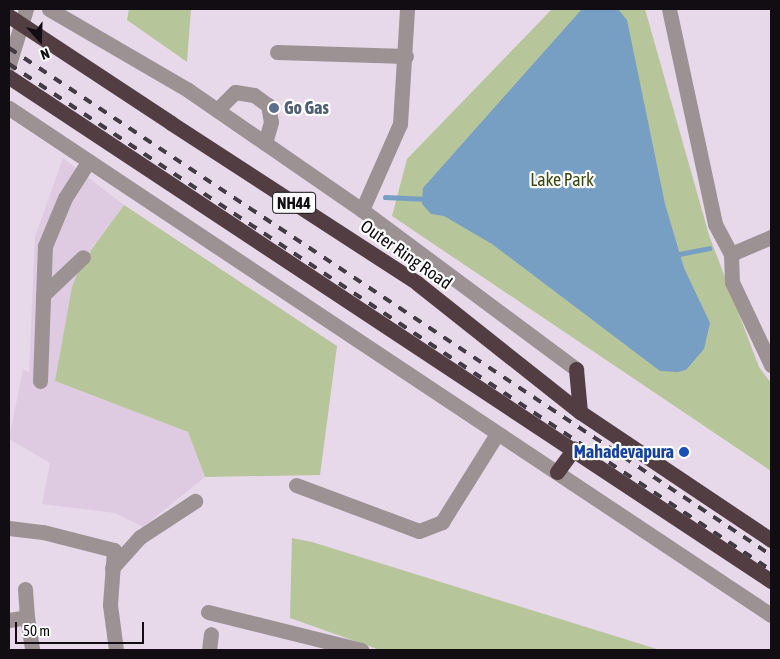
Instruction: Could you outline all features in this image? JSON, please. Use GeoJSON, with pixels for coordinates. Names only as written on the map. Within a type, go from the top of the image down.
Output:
{"type":"FeatureCollection","features":[{"type":"Feature","properties":{"kind":"highway","name":"Outer Ring Road"},"geometry":{"type":"LineString","coordinates":[[9,16],[417,283],[580,412],[771,540]]}},
{"type":"Feature","properties":{"kind":"highway"},"geometry":{"type":"LineString","coordinates":[[9,77],[771,581]]}},
{"type":"Feature","properties":{"kind":"highway"},"geometry":{"type":"LineString","coordinates":[[576,369],[580,412]]}},
{"type":"Feature","properties":{"kind":"highway"},"geometry":{"type":"LineString","coordinates":[[557,472],[574,450]]}},
{"type":"Feature","properties":{"kind":"street"},"geometry":{"type":"LineString","coordinates":[[9,64],[26,9]]}},
{"type":"Feature","properties":{"kind":"street"},"geometry":{"type":"LineString","coordinates":[[49,9],[216,110],[266,144],[362,210],[576,369]]}},
{"type":"Feature","properties":{"kind":"street"},"geometry":{"type":"LineString","coordinates":[[362,210],[400,124],[406,56],[407,9]]}},
{"type":"Feature","properties":{"kind":"street"},"geometry":{"type":"LineString","coordinates":[[669,9],[715,224],[730,254],[732,282],[771,365]]}},
{"type":"Feature","properties":{"kind":"street"},"geometry":{"type":"LineString","coordinates":[[277,52],[406,56]]}},
{"type":"Feature","properties":{"kind":"street"},"geometry":{"type":"LineString","coordinates":[[216,110],[235,92],[254,95],[268,105],[271,122],[266,144]]}},
{"type":"Feature","properties":{"kind":"street"},"geometry":{"type":"LineString","coordinates":[[9,108],[771,615]]}},
{"type":"Feature","properties":{"kind":"street"},"geometry":{"type":"LineString","coordinates":[[40,381],[45,246],[83,159]]}},
{"type":"Feature","properties":{"kind":"street"},"geometry":{"type":"LineString","coordinates":[[730,254],[771,237]]}},
{"type":"Feature","properties":{"kind":"street"},"geometry":{"type":"LineString","coordinates":[[43,295],[83,257]]}},
{"type":"Feature","properties":{"kind":"street"},"geometry":{"type":"LineString","coordinates":[[296,485],[419,531],[442,522],[497,434]]}},
{"type":"Feature","properties":{"kind":"street"},"geometry":{"type":"LineString","coordinates":[[112,568],[140,537],[195,501]]}},
{"type":"Feature","properties":{"kind":"street"},"geometry":{"type":"LineString","coordinates":[[9,528],[43,532],[114,550],[110,605],[116,650]]}},
{"type":"Feature","properties":{"kind":"street"},"geometry":{"type":"LineString","coordinates":[[24,589],[32,650]]}},
{"type":"Feature","properties":{"kind":"street"},"geometry":{"type":"LineString","coordinates":[[208,612],[361,650]]}},
{"type":"Feature","properties":{"kind":"street"},"geometry":{"type":"LineString","coordinates":[[9,620],[27,617]]}},
{"type":"Feature","properties":{"kind":"street"},"geometry":{"type":"LineString","coordinates":[[209,650],[211,634]]}},
{"type":"Feature","properties":{"kind":"shaded area"},"geometry":{"type":"Polygon","coordinates":[[[63,158],[124,205],[81,264],[55,381],[188,432],[205,477],[143,527],[115,513],[42,504],[50,463],[9,439],[23,369],[29,372],[35,237],[63,158]]]}},
{"type":"Feature","properties":{"kind":"green space"},"geometry":{"type":"Polygon","coordinates":[[[129,9],[191,9],[187,62],[127,20],[129,9]]]}},
{"type":"Feature","properties":{"kind":"green space","name":"Lake Park"},"geometry":{"type":"Polygon","coordinates":[[[552,9],[645,9],[709,235],[759,367],[771,383],[771,471],[392,216],[407,159],[552,9]]]}},
{"type":"Feature","properties":{"kind":"green space"},"geometry":{"type":"Polygon","coordinates":[[[124,205],[337,346],[320,475],[205,477],[188,432],[55,381],[72,287],[81,264],[124,205]]]}},
{"type":"Feature","properties":{"kind":"green space"},"geometry":{"type":"Polygon","coordinates":[[[292,538],[312,542],[660,650],[380,650],[290,618],[292,538]]]}},
{"type":"Feature","properties":{"kind":"water","name":"Lake Park"},"geometry":{"type":"Polygon","coordinates":[[[582,9],[618,9],[627,20],[665,204],[684,268],[710,323],[704,349],[686,370],[678,372],[660,371],[492,244],[444,216],[431,214],[422,204],[423,188],[582,9]]]}},
{"type":"Feature","properties":{"kind":"waterway"},"geometry":{"type":"LineString","coordinates":[[385,197],[427,199]]}},
{"type":"Feature","properties":{"kind":"waterway"},"geometry":{"type":"LineString","coordinates":[[674,255],[709,248]]}},
{"type":"Feature","properties":{"kind":"railway"},"geometry":{"type":"LineString","coordinates":[[9,48],[771,555]]}},
{"type":"Feature","properties":{"kind":"railway"},"geometry":{"type":"LineString","coordinates":[[9,64],[771,570]]}},
{"type":"Feature","properties":{"kind":"place","name":"Go Gas"},"geometry":{"type":"Point","coordinates":[274,108]}},
{"type":"Feature","properties":{"kind":"place","name":"Mahadevapura"},"geometry":{"type":"Point","coordinates":[684,452]}}]}
